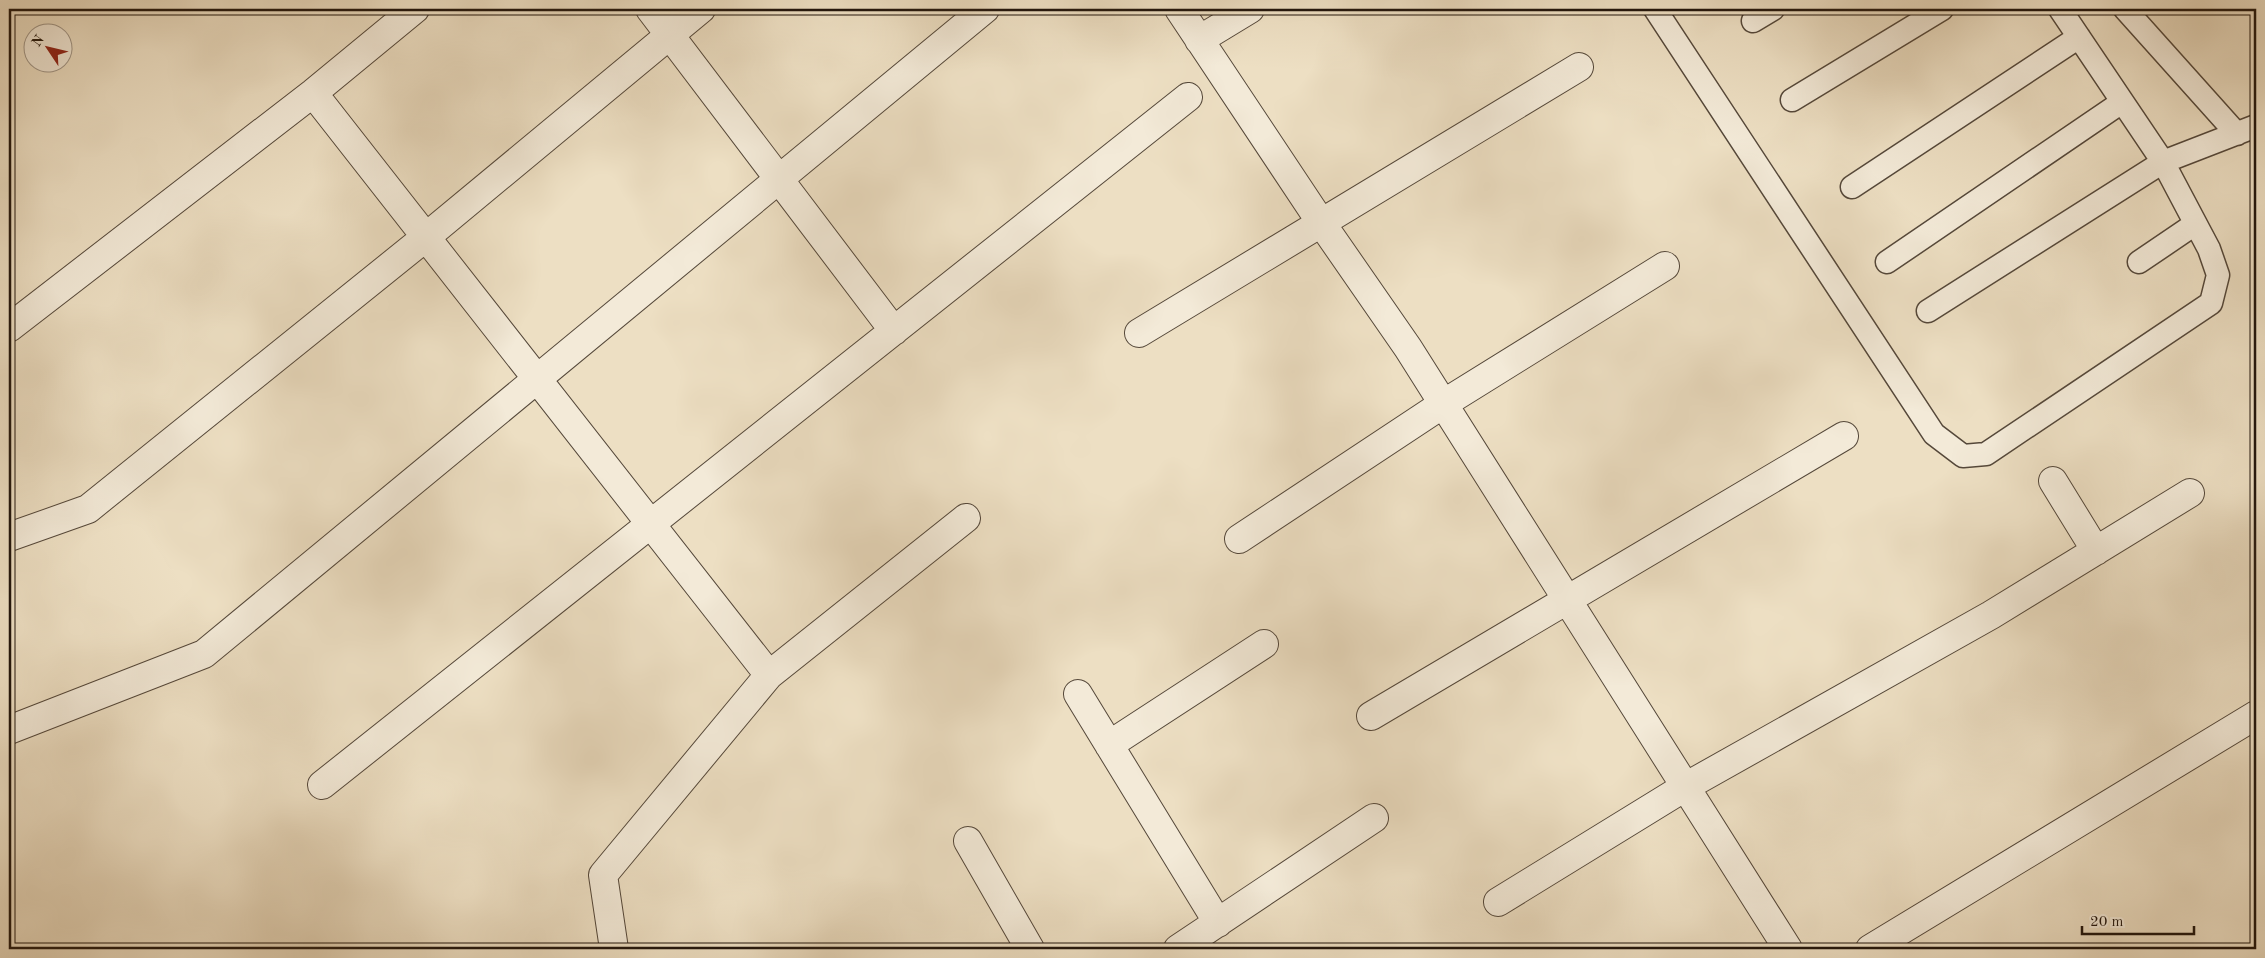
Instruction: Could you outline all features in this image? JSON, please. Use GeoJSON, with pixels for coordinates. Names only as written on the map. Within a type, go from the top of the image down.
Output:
{"type":"FeatureCollection","features":[{"type":"Feature","properties":{"kind":"street"},"geometry":{"type":"LineString","coordinates":[[9,328],[314,93],[415,9]]}},
{"type":"Feature","properties":{"kind":"street"},"geometry":{"type":"LineString","coordinates":[[650,9],[894,331]]}},
{"type":"Feature","properties":{"kind":"street"},"geometry":{"type":"LineString","coordinates":[[9,537],[88,508],[426,237],[701,9]]}},
{"type":"Feature","properties":{"kind":"street"},"geometry":{"type":"LineString","coordinates":[[9,730],[204,654],[778,178],[985,9]]}},
{"type":"Feature","properties":{"kind":"street"},"geometry":{"type":"LineString","coordinates":[[1179,9],[1320,221],[1408,348],[1788,949]]}},
{"type":"Feature","properties":{"kind":"street"},"geometry":{"type":"LineString","coordinates":[[1199,40],[1250,9]]}},
{"type":"Feature","properties":{"kind":"street"},"geometry":{"type":"LineString","coordinates":[[1139,333],[1320,221],[1578,67]]}},
{"type":"Feature","properties":{"kind":"street"},"geometry":{"type":"LineString","coordinates":[[314,93],[769,675]]}},
{"type":"Feature","properties":{"kind":"street"},"geometry":{"type":"LineString","coordinates":[[322,785],[1188,97]]}},
{"type":"Feature","properties":{"kind":"street"},"geometry":{"type":"LineString","coordinates":[[1239,539],[1443,404],[1665,266]]}},
{"type":"Feature","properties":{"kind":"street"},"geometry":{"type":"LineString","coordinates":[[1371,716],[1844,436]]}},
{"type":"Feature","properties":{"kind":"street"},"geometry":{"type":"LineString","coordinates":[[2054,481],[2096,551]]}},
{"type":"Feature","properties":{"kind":"street"},"geometry":{"type":"LineString","coordinates":[[1498,902],[1686,787],[1990,616],[2190,493]]}},
{"type":"Feature","properties":{"kind":"street"},"geometry":{"type":"LineString","coordinates":[[614,949],[603,875],[769,675],[966,518]]}},
{"type":"Feature","properties":{"kind":"street"},"geometry":{"type":"LineString","coordinates":[[1109,745],[1264,644]]}},
{"type":"Feature","properties":{"kind":"street"},"geometry":{"type":"LineString","coordinates":[[1078,694],[1218,923]]}},
{"type":"Feature","properties":{"kind":"street"},"geometry":{"type":"LineString","coordinates":[[1870,949],[2256,715]]}},
{"type":"Feature","properties":{"kind":"street"},"geometry":{"type":"LineString","coordinates":[[1178,949],[1374,818]]}},
{"type":"Feature","properties":{"kind":"street"},"geometry":{"type":"LineString","coordinates":[[968,841],[1030,949]]}},
{"type":"Feature","properties":{"kind":"lane"},"geometry":{"type":"LineString","coordinates":[[1655,9],[1934,434],[1963,456],[1986,454],[2211,303],[2218,276],[2209,249],[2162,162],[2060,9]]}},
{"type":"Feature","properties":{"kind":"lane"},"geometry":{"type":"LineString","coordinates":[[1753,22],[1773,9]]}},
{"type":"Feature","properties":{"kind":"lane"},"geometry":{"type":"LineString","coordinates":[[1792,100],[1942,9]]}},
{"type":"Feature","properties":{"kind":"lane"},"geometry":{"type":"LineString","coordinates":[[1928,311],[2162,162],[2247,130],[2125,9]]}},
{"type":"Feature","properties":{"kind":"lane"},"geometry":{"type":"LineString","coordinates":[[1852,187],[2079,38]]}},
{"type":"Feature","properties":{"kind":"lane"},"geometry":{"type":"LineString","coordinates":[[1887,262],[2122,102]]}},
{"type":"Feature","properties":{"kind":"lane"},"geometry":{"type":"LineString","coordinates":[[2139,262],[2195,224]]}}]}
